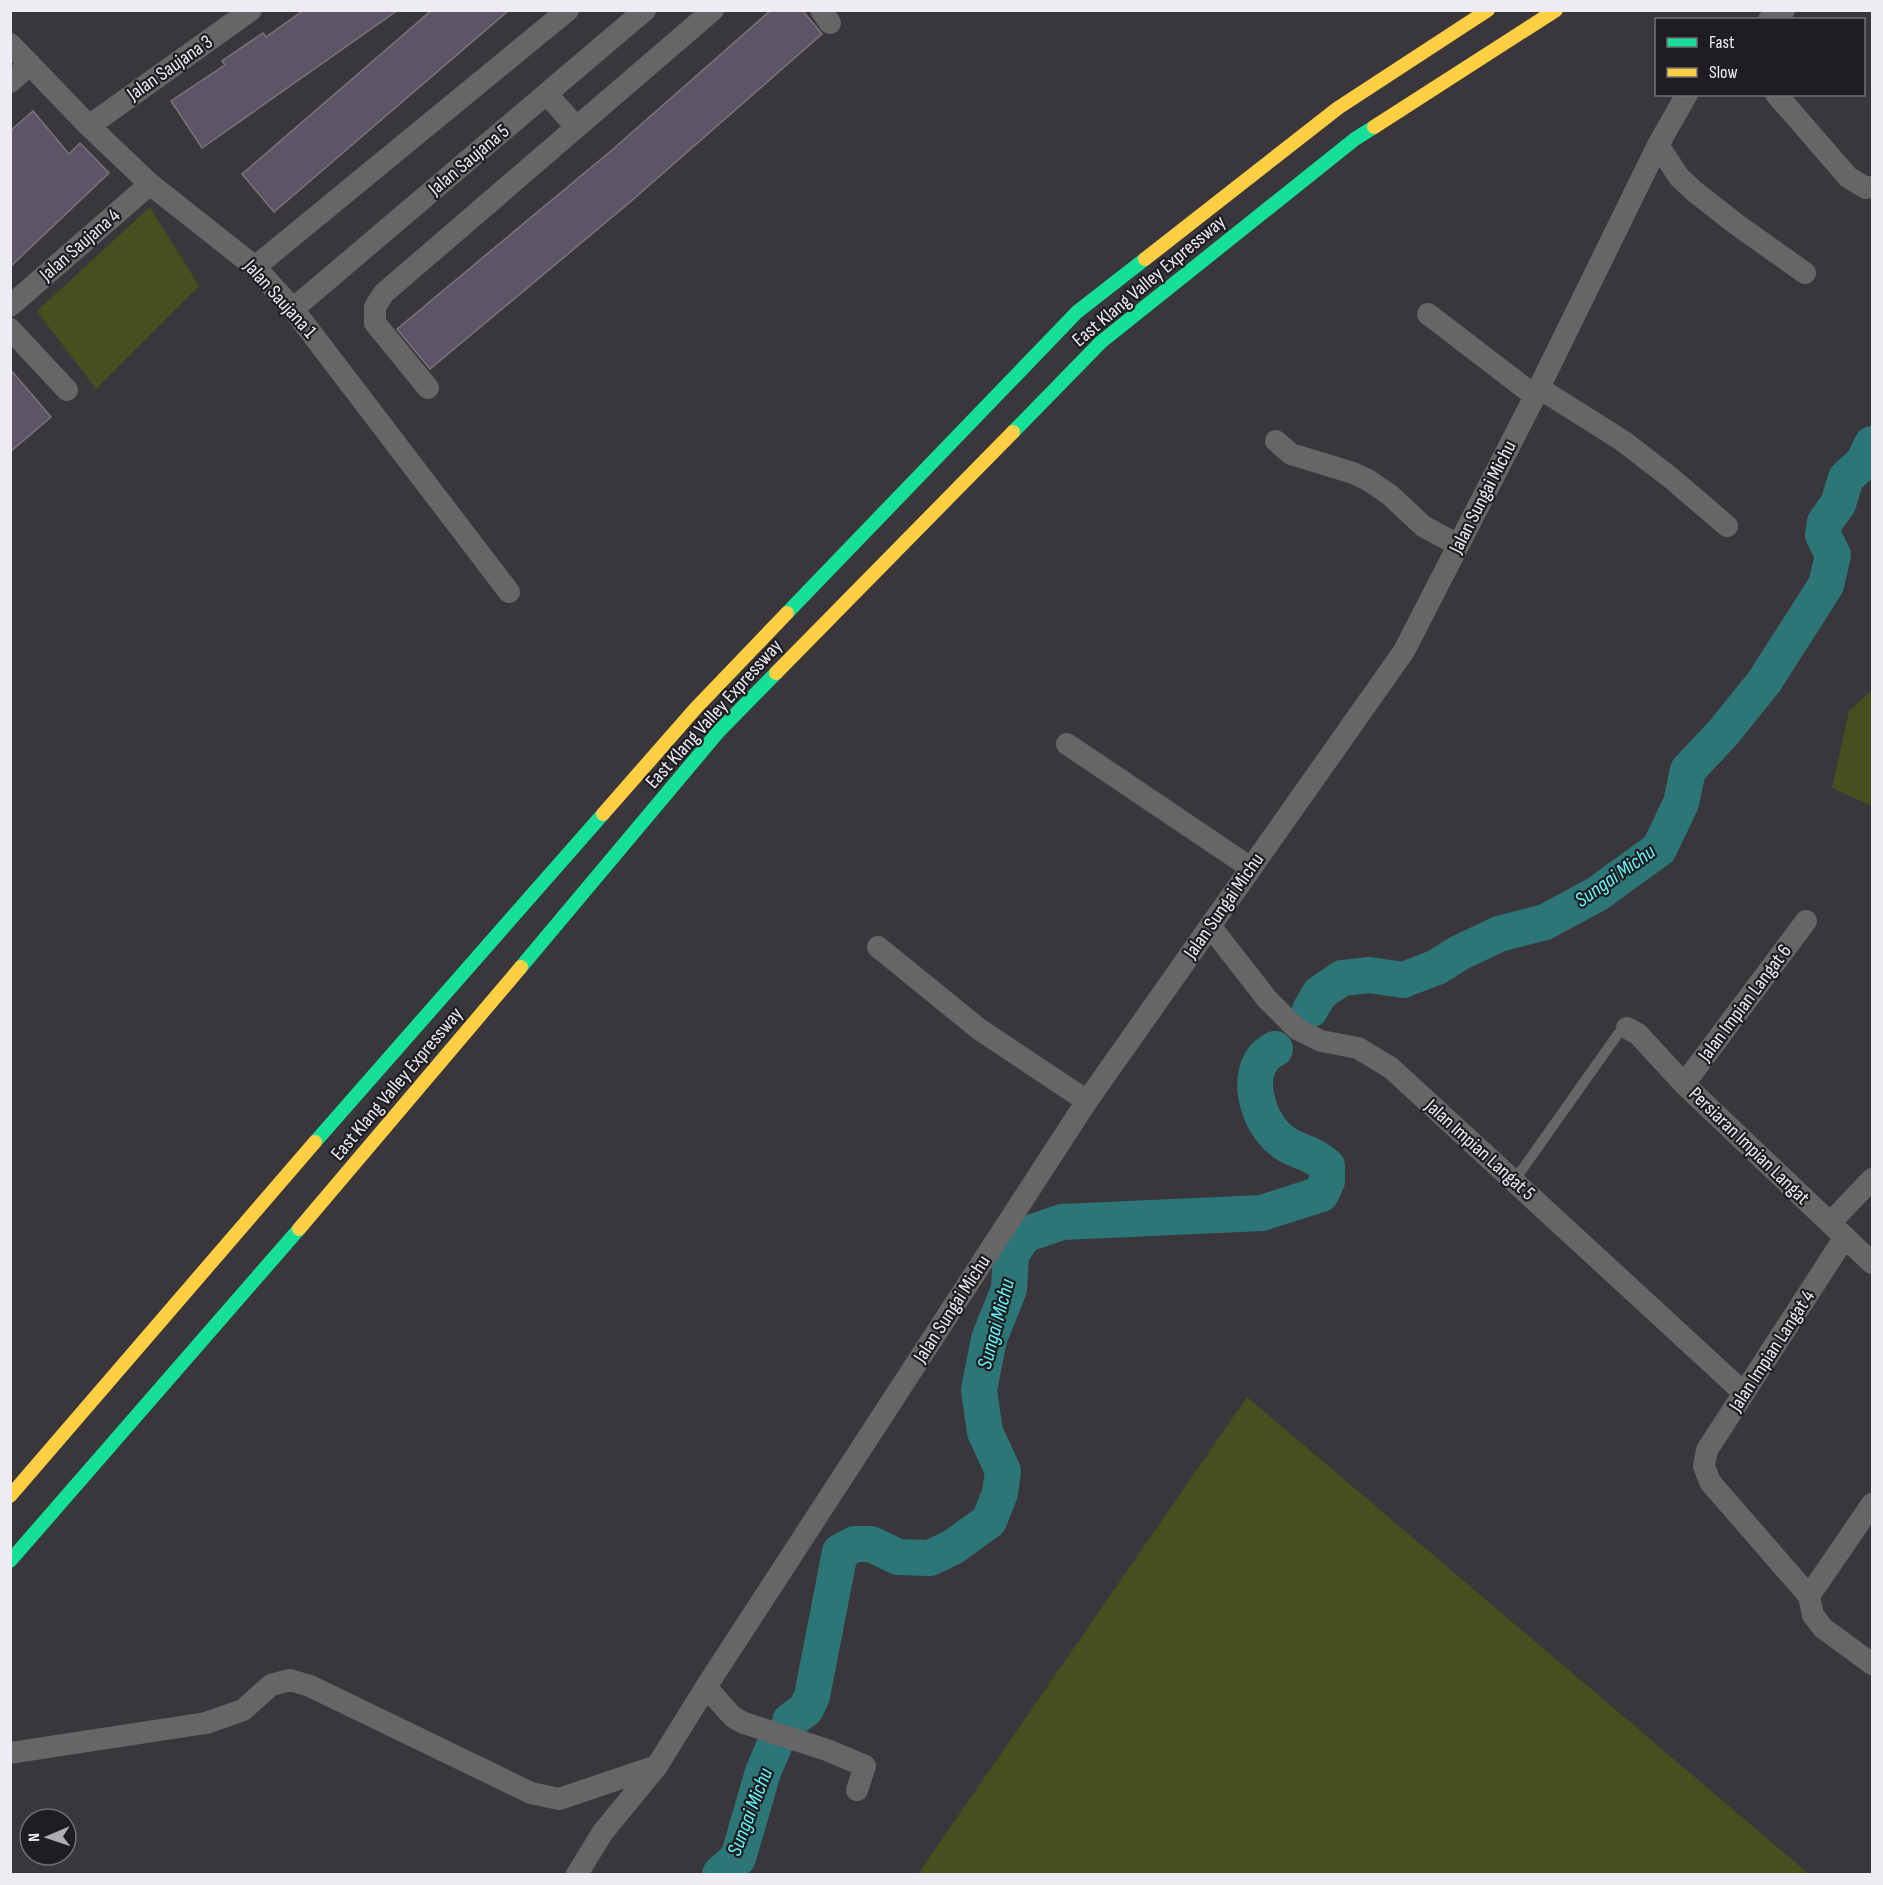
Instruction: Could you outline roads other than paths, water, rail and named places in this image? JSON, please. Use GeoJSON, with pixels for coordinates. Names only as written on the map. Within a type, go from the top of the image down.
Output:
{"type":"FeatureCollection","features":[{"type":"Feature","properties":{"kind":"highway","name":"East Klang Valley Expressway"},"geometry":{"type":"LineString","coordinates":[[10,1496],[339,1114],[695,709],[1077,312],[1338,108],[1488,10]]}},
{"type":"Feature","properties":{"kind":"highway","name":"East Klang Valley Expressway"},"geometry":{"type":"LineString","coordinates":[[10,1561],[365,1152],[719,731],[1101,342],[1355,139],[1556,10]]}},
{"type":"Feature","properties":{"kind":"street","name":"Jalan Saujana 3"},"geometry":{"type":"LineString","coordinates":[[89,126],[251,10]]}},
{"type":"Feature","properties":{"kind":"street"},"geometry":{"type":"LineString","coordinates":[[255,267],[568,10]]}},
{"type":"Feature","properties":{"kind":"street","name":"Jalan Saujana 5"},"geometry":{"type":"LineString","coordinates":[[293,309],[645,10]]}},
{"type":"Feature","properties":{"kind":"street"},"geometry":{"type":"LineString","coordinates":[[428,388],[375,323],[375,307],[384,293],[713,10]]}},
{"type":"Feature","properties":{"kind":"street","name":"Jalan Saujana 1"},"geometry":{"type":"LineString","coordinates":[[10,44],[89,126],[150,184],[255,267],[293,309],[509,592]]}},
{"type":"Feature","properties":{"kind":"street"},"geometry":{"type":"LineString","coordinates":[[10,82],[30,64]]}},
{"type":"Feature","properties":{"kind":"street"},"geometry":{"type":"LineString","coordinates":[[546,94],[576,127]]}},
{"type":"Feature","properties":{"kind":"street","name":"Jalan Sungai Michu"},"geometry":{"type":"LineString","coordinates":[[577,1875],[603,1832],[657,1766],[1087,1101],[1404,651],[1537,392],[1658,146],[1687,96]]}},
{"type":"Feature","properties":{"kind":"street"},"geometry":{"type":"LineString","coordinates":[[1778,96],[1848,177],[1866,188],[1872,187]]}},
{"type":"Feature","properties":{"kind":"street"},"geometry":{"type":"LineString","coordinates":[[1658,146],[1679,177],[1694,191],[1805,273]]}},
{"type":"Feature","properties":{"kind":"street","name":"Jalan Saujana 4"},"geometry":{"type":"LineString","coordinates":[[10,306],[150,184]]}},
{"type":"Feature","properties":{"kind":"street"},"geometry":{"type":"LineString","coordinates":[[1428,314],[1537,392],[1623,441],[1727,526]]}},
{"type":"Feature","properties":{"kind":"street"},"geometry":{"type":"LineString","coordinates":[[10,329],[67,390]]}},
{"type":"Feature","properties":{"kind":"street"},"geometry":{"type":"LineString","coordinates":[[1275,441],[1291,454],[1353,473],[1368,480],[1389,495],[1423,526],[1458,545]]}},
{"type":"Feature","properties":{"kind":"street"},"geometry":{"type":"LineString","coordinates":[[1067,744],[1251,868]]}},
{"type":"Feature","properties":{"kind":"street","name":"Jalan Impian Langat 6"},"geometry":{"type":"LineString","coordinates":[[1684,1084],[1806,921]]}},
{"type":"Feature","properties":{"kind":"street","name":"Jalan Impian Langat 5"},"geometry":{"type":"LineString","coordinates":[[1210,926],[1267,999],[1297,1029],[1321,1041],[1358,1048],[1391,1068],[1744,1393]]}},
{"type":"Feature","properties":{"kind":"street"},"geometry":{"type":"LineString","coordinates":[[878,948],[979,1029],[1087,1101]]}},
{"type":"Feature","properties":{"kind":"street","name":"Persiaran Impian Langat"},"geometry":{"type":"LineString","coordinates":[[1627,1028],[1638,1034],[1684,1084],[1872,1263]]}},
{"type":"Feature","properties":{"kind":"street","name":"Jalan Impian Langat 4"},"geometry":{"type":"LineString","coordinates":[[1809,1596],[1710,1482],[1704,1466],[1707,1450],[1744,1393],[1837,1230],[1872,1179]]}},
{"type":"Feature","properties":{"kind":"street"},"geometry":{"type":"LineString","coordinates":[[1872,1504],[1809,1596],[1813,1615],[1823,1628],[1872,1664]]}},
{"type":"Feature","properties":{"kind":"street"},"geometry":{"type":"LineString","coordinates":[[10,1753],[206,1723],[243,1710],[272,1685],[290,1680],[310,1686],[531,1793],[559,1799],[657,1766]]}},
{"type":"Feature","properties":{"kind":"street"},"geometry":{"type":"LineString","coordinates":[[706,1687],[733,1717],[744,1723],[827,1750],[865,1766],[857,1790]]}},
{"type":"Feature","properties":{"kind":"lane"},"geometry":{"type":"LineString","coordinates":[[1514,1181],[1618,1034],[1627,1028]]}},
{"type":"Feature","properties":{"kind":"waterway","name":"Sungai Michu"},"geometry":{"type":"LineString","coordinates":[[1310,1010],[1320,993],[1342,978],[1370,975],[1403,980],[1437,967],[1459,953],[1499,934],[1545,922],[1597,894],[1659,849],[1681,803],[1688,770],[1722,734],[1764,682],[1826,585],[1833,555],[1823,535],[1825,522],[1838,504],[1846,478],[1864,461],[1872,444]]}},
{"type":"Feature","properties":{"kind":"waterway","name":"Sungai Michu"},"geometry":{"type":"LineString","coordinates":[[790,1721],[806,1709],[812,1696],[840,1552],[855,1544],[871,1544],[898,1557],[930,1558],[953,1547],[989,1521],[1000,1493],[1003,1471],[985,1432],[979,1390],[989,1339],[1009,1289],[1011,1255],[1024,1235],[1062,1222],[1262,1213],[1321,1194],[1327,1181],[1327,1166],[1317,1158],[1286,1144],[1277,1137],[1269,1128],[1258,1104],[1255,1079],[1258,1067],[1265,1056],[1275,1049]]}},
{"type":"Feature","properties":{"kind":"waterway","name":"Sungai Michu"},"geometry":{"type":"LineString","coordinates":[[720,1874],[738,1858],[763,1772],[774,1746]]}}]}
